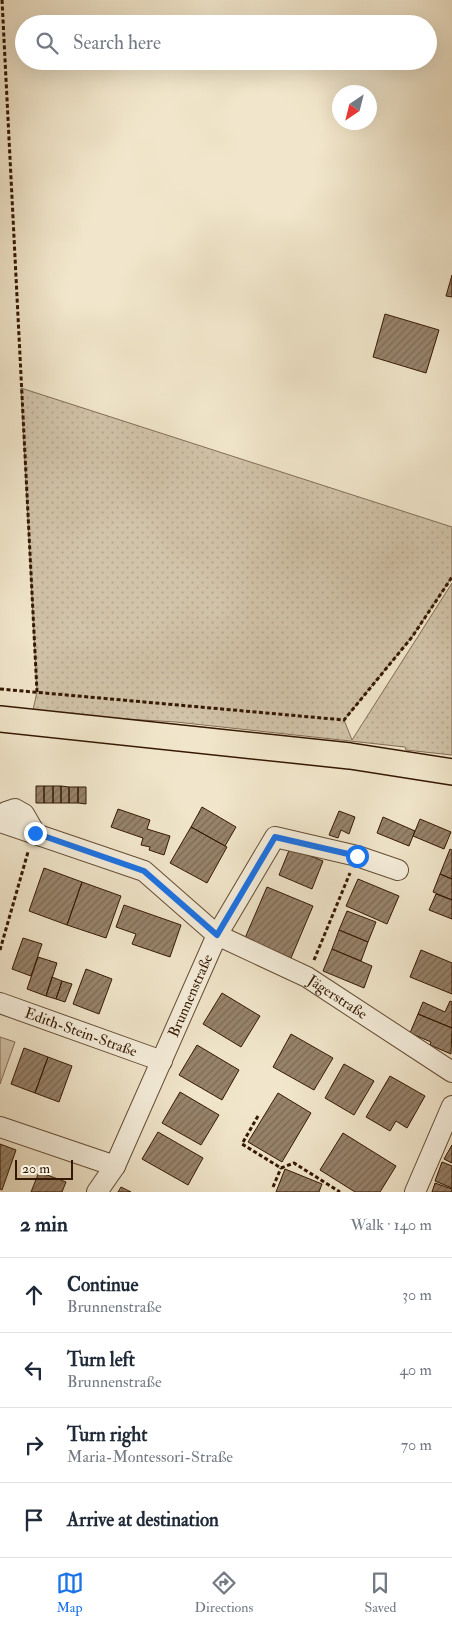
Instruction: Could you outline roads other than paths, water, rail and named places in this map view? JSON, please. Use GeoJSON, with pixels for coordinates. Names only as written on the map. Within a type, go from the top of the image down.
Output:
{"type":"FeatureCollection","features":[{"type":"Feature","properties":{"kind":"main road"},"geometry":{"type":"LineString","coordinates":[[0,719],[350,756],[452,772]]}},
{"type":"Feature","properties":{"kind":"street","name":"Jägerstraße"},"geometry":{"type":"LineString","coordinates":[[0,821],[6,812],[15,809],[24,814],[35,833],[144,871],[217,935],[307,977],[452,1072]]}},
{"type":"Feature","properties":{"kind":"street","name":"Brunnenstraße"},"geometry":{"type":"LineString","coordinates":[[97,1192],[115,1166],[217,935],[275,837],[357,856],[398,870]]}},
{"type":"Feature","properties":{"kind":"street","name":"Edith-Stein-Straße"},"geometry":{"type":"LineString","coordinates":[[0,1003],[162,1061]]}},
{"type":"Feature","properties":{"kind":"street"},"geometry":{"type":"LineString","coordinates":[[415,1192],[452,1106]]}},
{"type":"Feature","properties":{"kind":"street"},"geometry":{"type":"LineString","coordinates":[[0,1126],[115,1166]]}}]}
